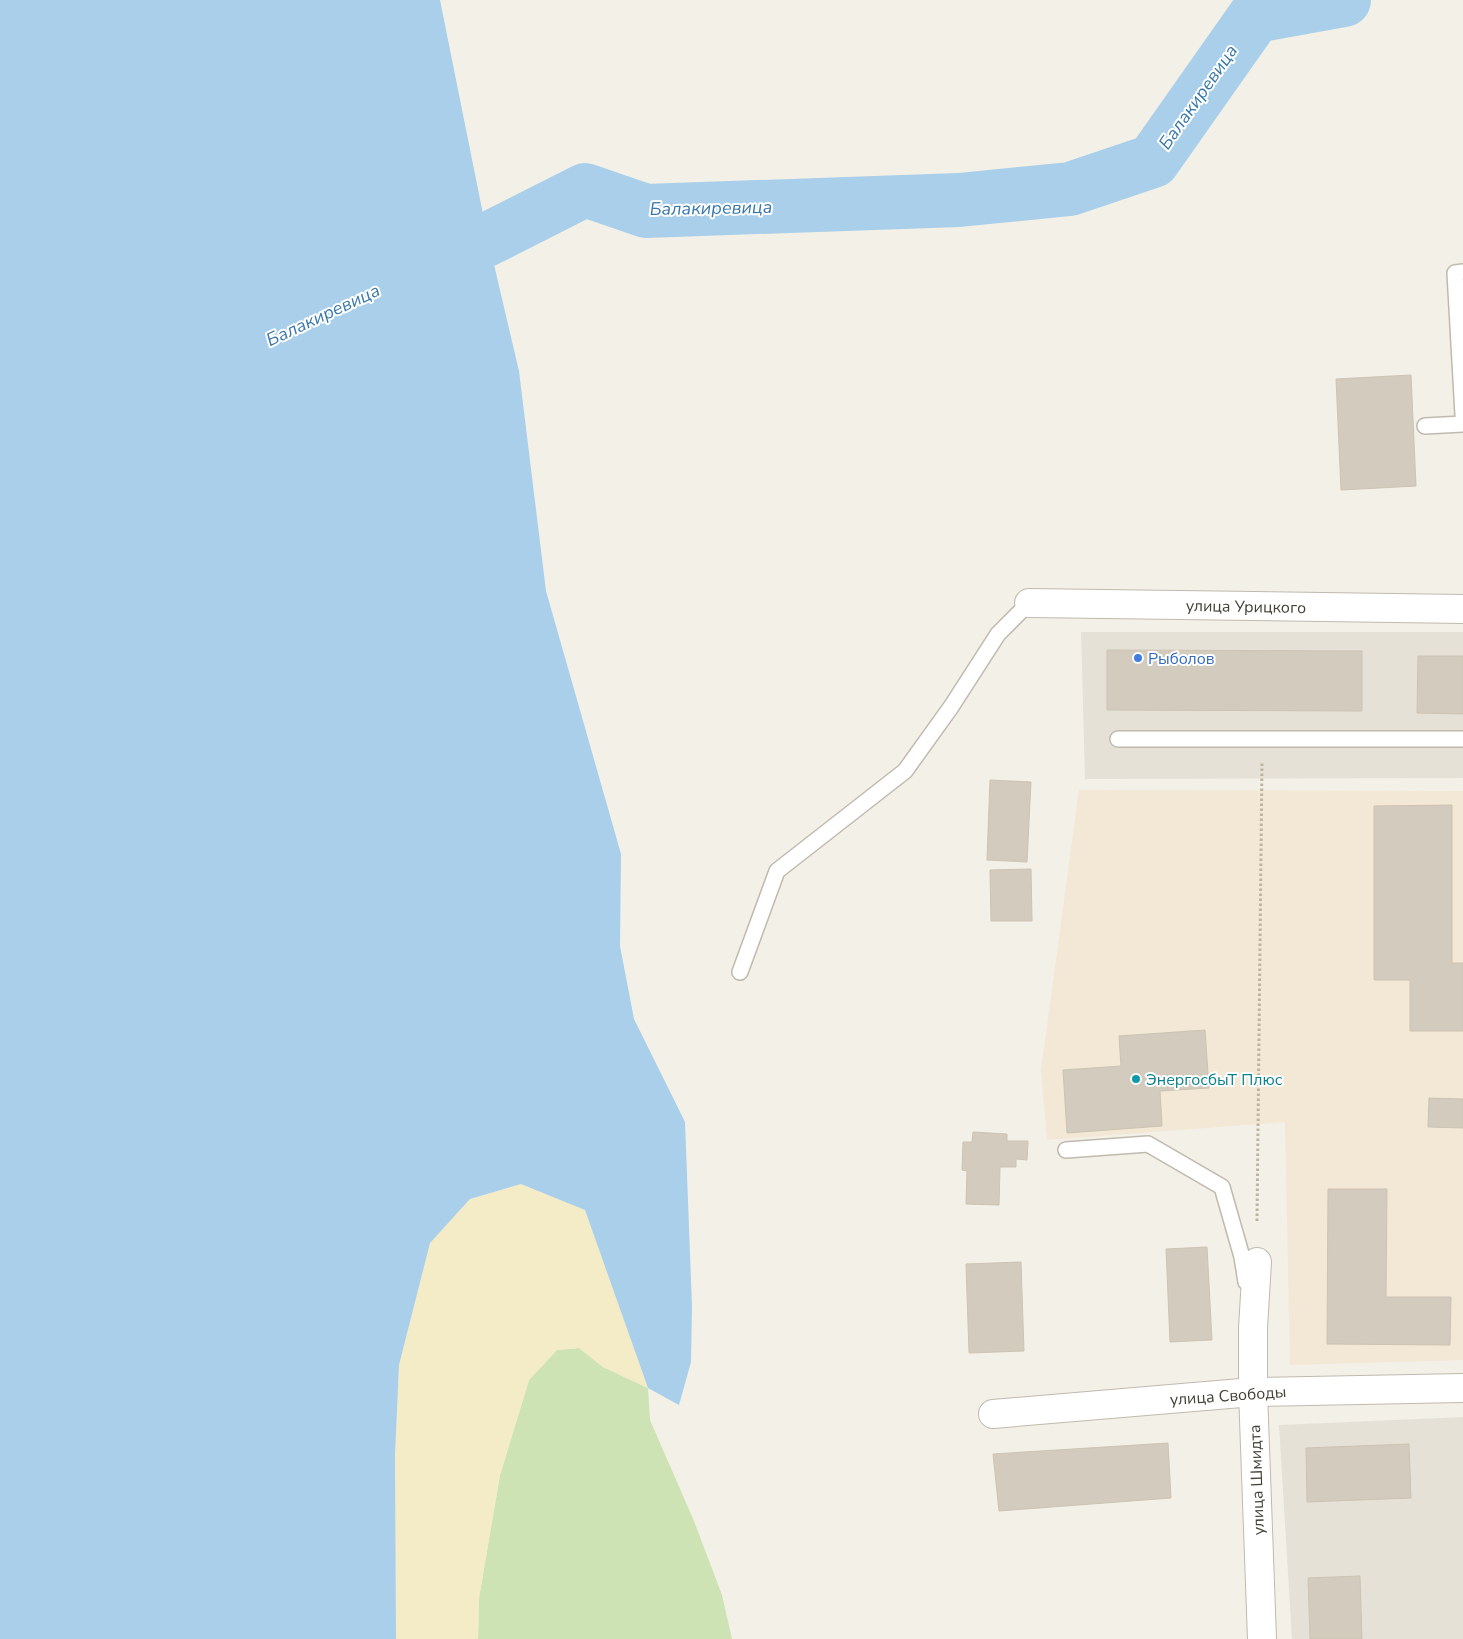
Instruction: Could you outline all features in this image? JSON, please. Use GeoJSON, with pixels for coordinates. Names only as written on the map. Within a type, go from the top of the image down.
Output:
{"type":"FeatureCollection","features":[{"type":"Feature","properties":{"kind":"street","name":"улица Урицкого"},"geometry":{"type":"LineString","coordinates":[[1028,602],[1463,609]]}},
{"type":"Feature","properties":{"kind":"street","name":"улица Шмидта"},"geometry":{"type":"LineString","coordinates":[[1257,1262],[1253,1328],[1253,1392],[1262,1639]]}},
{"type":"Feature","properties":{"kind":"street","name":"улица Свободы"},"geometry":{"type":"LineString","coordinates":[[993,1414],[1253,1392],[1463,1388]]}},
{"type":"Feature","properties":{"kind":"lane"},"geometry":{"type":"LineString","coordinates":[[1463,272],[1454,273],[1463,415]]}},
{"type":"Feature","properties":{"kind":"lane"},"geometry":{"type":"LineString","coordinates":[[1425,426],[1463,424]]}},
{"type":"Feature","properties":{"kind":"lane"},"geometry":{"type":"LineString","coordinates":[[740,972],[777,870],[905,772],[951,707],[998,634],[1028,602]]}},
{"type":"Feature","properties":{"kind":"lane"},"geometry":{"type":"LineString","coordinates":[[1118,739],[1463,739]]}},
{"type":"Feature","properties":{"kind":"lane"},"geometry":{"type":"LineString","coordinates":[[1066,1150],[1148,1144],[1222,1187],[1242,1257],[1253,1328]]}},
{"type":"Feature","properties":{"kind":"path"},"geometry":{"type":"LineString","coordinates":[[1257,1262],[1262,739]]}},
{"type":"Feature","properties":{"kind":"shaded area"},"geometry":{"type":"Polygon","coordinates":[[[1081,632],[1463,632],[1463,778],[1085,779],[1081,632]]]}},
{"type":"Feature","properties":{"kind":"shaded area"},"geometry":{"type":"Polygon","coordinates":[[[1079,790],[1463,791],[1463,1360],[1290,1365],[1285,1122],[1047,1140],[1041,1070],[1079,790]]]}},
{"type":"Feature","properties":{"kind":"shaded area"},"geometry":{"type":"Polygon","coordinates":[[[1463,1417],[1463,1639],[1292,1639],[1279,1425],[1463,1417]]]}},
{"type":"Feature","properties":{"kind":"green space"},"geometry":{"type":"Polygon","coordinates":[[[579,1348],[603,1367],[648,1388],[650,1420],[694,1521],[722,1595],[732,1639],[478,1639],[479,1598],[500,1475],[529,1380],[557,1350],[579,1348]]]}},
{"type":"Feature","properties":{"kind":"sand"},"geometry":{"type":"Polygon","coordinates":[[[521,1184],[585,1210],[648,1388],[603,1367],[579,1348],[557,1350],[529,1380],[500,1475],[479,1598],[478,1639],[396,1639],[395,1455],[399,1365],[430,1243],[470,1199],[521,1184]]]}},
{"type":"Feature","properties":{"kind":"water"},"geometry":{"type":"Polygon","coordinates":[[[0,0],[440,0],[488,239],[519,371],[546,591],[621,854],[620,946],[634,1019],[685,1122],[692,1306],[691,1362],[679,1405],[648,1388],[585,1210],[521,1184],[470,1199],[430,1243],[399,1365],[395,1455],[396,1639],[0,1639],[0,0]]]}},
{"type":"Feature","properties":{"kind":"building"},"geometry":{"type":"Polygon","coordinates":[[[1411,375],[1416,486],[1341,490],[1336,379],[1411,375]]]}},
{"type":"Feature","properties":{"kind":"building"},"geometry":{"type":"Polygon","coordinates":[[[1107,650],[1362,651],[1362,711],[1107,710],[1107,650]]]}},
{"type":"Feature","properties":{"kind":"building"},"geometry":{"type":"Polygon","coordinates":[[[1418,656],[1463,656],[1463,714],[1417,713],[1418,656]]]}},
{"type":"Feature","properties":{"kind":"building"},"geometry":{"type":"Polygon","coordinates":[[[990,780],[1031,782],[1027,862],[987,860],[990,780]]]}},
{"type":"Feature","properties":{"kind":"building"},"geometry":{"type":"Polygon","coordinates":[[[1452,805],[1452,963],[1463,963],[1463,1031],[1410,1031],[1410,980],[1374,980],[1374,806],[1452,805]]]}},
{"type":"Feature","properties":{"kind":"building"},"geometry":{"type":"Polygon","coordinates":[[[1031,869],[1032,921],[991,921],[990,870],[1031,869]]]}},
{"type":"Feature","properties":{"kind":"building","name":"ЭнергосбыТ Плюс"},"geometry":{"type":"Polygon","coordinates":[[[1205,1030],[1209,1088],[1160,1091],[1162,1126],[1067,1133],[1063,1070],[1121,1066],[1119,1036],[1205,1030]]]}},
{"type":"Feature","properties":{"kind":"building"},"geometry":{"type":"Polygon","coordinates":[[[1429,1098],[1463,1099],[1463,1128],[1428,1127],[1429,1098]]]}},
{"type":"Feature","properties":{"kind":"building"},"geometry":{"type":"Polygon","coordinates":[[[973,1132],[1007,1134],[1007,1141],[1028,1141],[1027,1160],[1016,1159],[1016,1167],[1000,1167],[999,1205],[966,1204],[967,1171],[962,1170],[963,1142],[972,1142],[973,1132]]]}},
{"type":"Feature","properties":{"kind":"building"},"geometry":{"type":"Polygon","coordinates":[[[1328,1189],[1387,1189],[1386,1297],[1451,1297],[1450,1345],[1327,1344],[1328,1189]]]}},
{"type":"Feature","properties":{"kind":"building"},"geometry":{"type":"Polygon","coordinates":[[[1207,1247],[1212,1340],[1170,1342],[1166,1249],[1207,1247]]]}},
{"type":"Feature","properties":{"kind":"building"},"geometry":{"type":"Polygon","coordinates":[[[1021,1262],[1024,1351],[969,1353],[966,1264],[1021,1262]]]}},
{"type":"Feature","properties":{"kind":"building"},"geometry":{"type":"Polygon","coordinates":[[[1168,1443],[1171,1498],[999,1511],[993,1454],[1168,1443]]]}},
{"type":"Feature","properties":{"kind":"building"},"geometry":{"type":"Polygon","coordinates":[[[1409,1444],[1411,1498],[1307,1502],[1306,1448],[1409,1444]]]}},
{"type":"Feature","properties":{"kind":"building"},"geometry":{"type":"Polygon","coordinates":[[[1360,1576],[1362,1639],[1310,1639],[1308,1578],[1360,1576]]]}},
{"type":"Feature","properties":{"kind":"waterway","name":"Балакиревица"},"geometry":{"type":"LineString","coordinates":[[421,270],[488,239],[585,190],[646,211],[959,200],[1070,189],[1153,161],[1255,16],[1344,0]]}},
{"type":"Feature","properties":{"kind":"place","name":"Рыболов"},"geometry":{"type":"Point","coordinates":[1138,658]}},
{"type":"Feature","properties":{"kind":"place","name":"ЭнергосбыТ Плюс"},"geometry":{"type":"Point","coordinates":[1136,1079]}}]}
